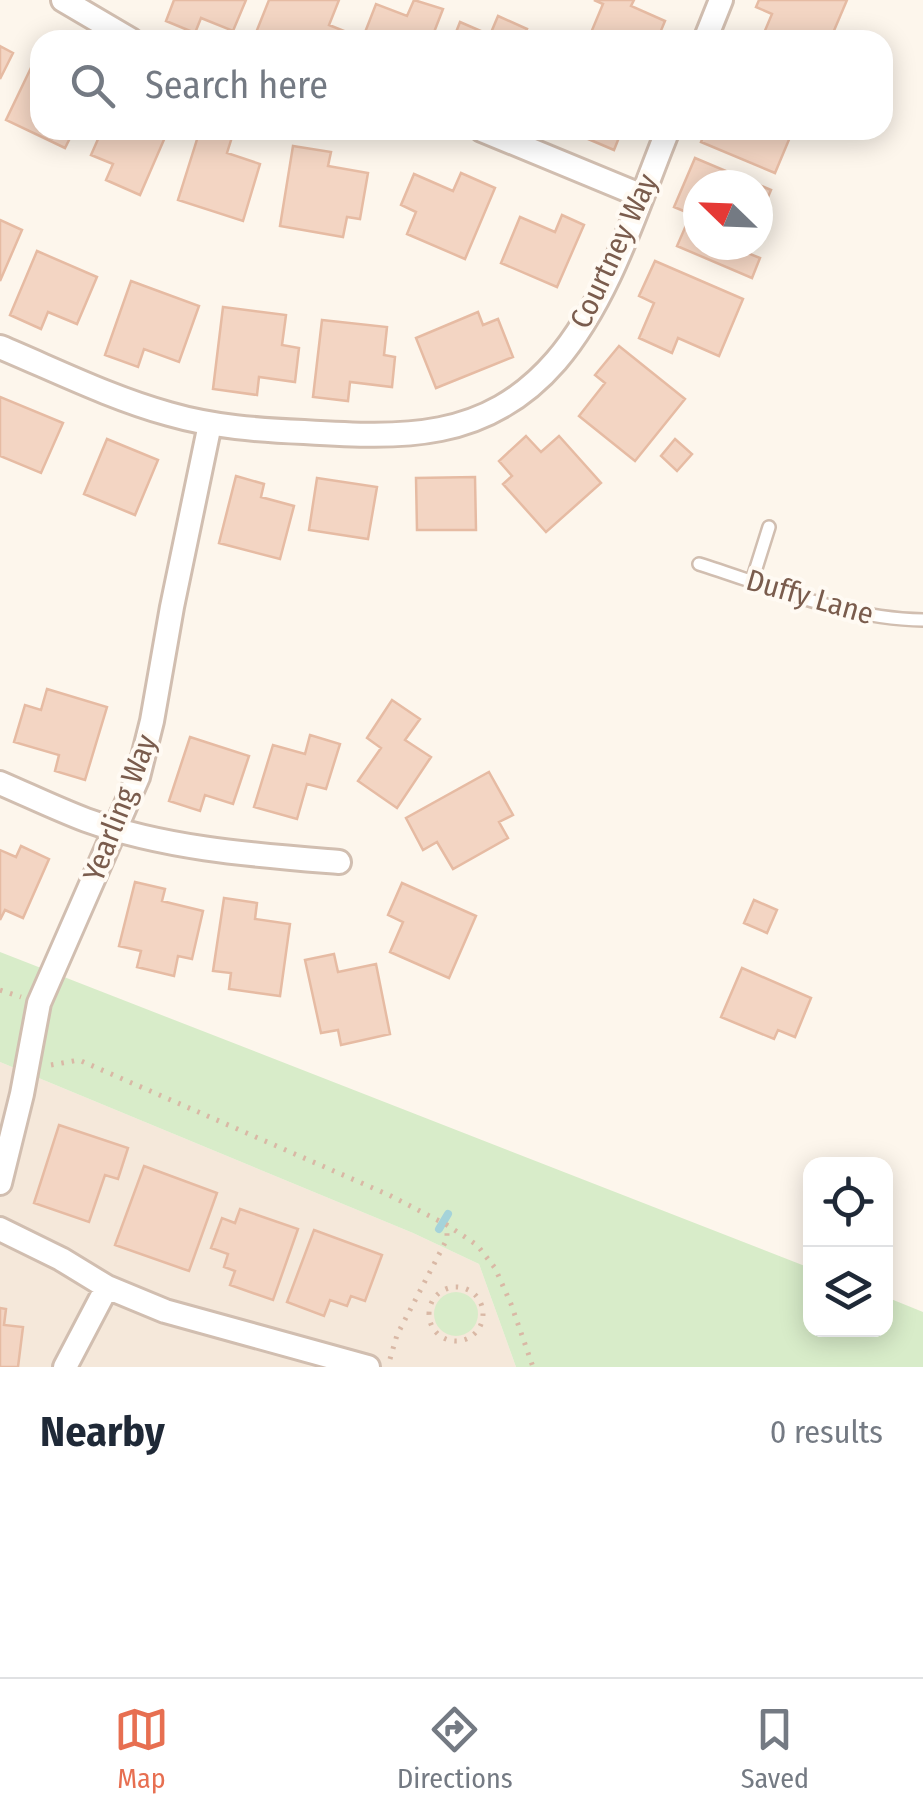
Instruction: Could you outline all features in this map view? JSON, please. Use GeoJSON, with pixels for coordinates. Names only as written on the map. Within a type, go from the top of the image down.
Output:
{"type":"FeatureCollection","features":[{"type":"Feature","properties":{"kind":"street"},"geometry":{"type":"LineString","coordinates":[[63,0],[115,30]]}},
{"type":"Feature","properties":{"kind":"street"},"geometry":{"type":"LineString","coordinates":[[709,30],[721,0]]}},
{"type":"Feature","properties":{"kind":"street"},"geometry":{"type":"LineString","coordinates":[[506,140],[642,196]]}},
{"type":"Feature","properties":{"kind":"street","name":"Courtney Way"},"geometry":{"type":"LineString","coordinates":[[0,347],[122,398],[210,424],[377,436],[424,434],[462,425],[517,396],[553,364],[578,333],[596,301],[664,140]]}},
{"type":"Feature","properties":{"kind":"street","name":"Yearling Way"},"geometry":{"type":"LineString","coordinates":[[0,1182],[39,1004],[138,777],[210,424]]}},
{"type":"Feature","properties":{"kind":"street"},"geometry":{"type":"LineString","coordinates":[[0,782],[86,820],[174,844],[339,862]]}},
{"type":"Feature","properties":{"kind":"street"},"geometry":{"type":"LineString","coordinates":[[0,1229],[62,1259],[107,1287],[165,1310],[368,1367]]}},
{"type":"Feature","properties":{"kind":"street"},"geometry":{"type":"LineString","coordinates":[[65,1367],[107,1287]]}},
{"type":"Feature","properties":{"kind":"lane"},"geometry":{"type":"LineString","coordinates":[[752,580],[769,528]]}},
{"type":"Feature","properties":{"kind":"lane","name":"Duffy Lane"},"geometry":{"type":"LineString","coordinates":[[699,564],[841,609],[887,620],[923,620]]}},
{"type":"Feature","properties":{"kind":"path"},"geometry":{"type":"LineString","coordinates":[[27,1062],[54,1066],[78,1060],[389,1195],[448,1225],[477,1245],[495,1268],[533,1367]]}},
{"type":"Feature","properties":{"kind":"path"},"geometry":{"type":"LineString","coordinates":[[387,1367],[397,1335],[447,1240],[448,1225]]}},
{"type":"Feature","properties":{"kind":"path"},"geometry":{"type":"LineString","coordinates":[[446,1288],[465,1288],[480,1300],[480,1327],[468,1339],[442,1338],[431,1325],[432,1300],[446,1288]]}},
{"type":"Feature","properties":{"kind":"path"},"geometry":{"type":"LineString","coordinates":[[420,1295],[432,1300]]}},
{"type":"Feature","properties":{"kind":"shaded area"},"geometry":{"type":"Polygon","coordinates":[[[0,1062],[479,1264],[516,1367],[0,1367],[0,1062]]]}},
{"type":"Feature","properties":{"kind":"green space"},"geometry":{"type":"Polygon","coordinates":[[[0,952],[803,1265],[803,1337],[893,1337],[893,1300],[923,1312],[923,1367],[516,1367],[479,1264],[0,1062],[0,952]]]}},
{"type":"Feature","properties":{"kind":"green space"},"geometry":{"type":"Polygon","coordinates":[[[456,1292],[471,1299],[478,1314],[471,1329],[456,1336],[441,1329],[434,1314],[441,1299],[456,1292]]]}},
{"type":"Feature","properties":{"kind":"building"},"geometry":{"type":"Polygon","coordinates":[[[174,0],[246,0],[233,30],[201,18],[196,30],[166,21],[174,0]]]}},
{"type":"Feature","properties":{"kind":"building"},"geometry":{"type":"Polygon","coordinates":[[[269,0],[339,0],[329,25],[342,30],[257,30],[269,0]]]}},
{"type":"Feature","properties":{"kind":"building"},"geometry":{"type":"Polygon","coordinates":[[[414,0],[443,9],[435,30],[366,30],[376,4],[407,16],[414,0]]]}},
{"type":"Feature","properties":{"kind":"building"},"geometry":{"type":"Polygon","coordinates":[[[594,0],[634,0],[631,6],[665,21],[661,30],[592,30],[603,4],[594,0]]]}},
{"type":"Feature","properties":{"kind":"building"},"geometry":{"type":"Polygon","coordinates":[[[759,0],[847,0],[834,30],[765,30],[772,14],[756,7],[759,0]]]}},
{"type":"Feature","properties":{"kind":"building"},"geometry":{"type":"Polygon","coordinates":[[[498,16],[527,29],[527,30],[492,30],[498,16]]]}},
{"type":"Feature","properties":{"kind":"building"},"geometry":{"type":"Polygon","coordinates":[[[460,22],[478,30],[457,30],[460,22]]]}},
{"type":"Feature","properties":{"kind":"building"},"geometry":{"type":"Polygon","coordinates":[[[0,46],[13,53],[0,79],[0,46]]]}},
{"type":"Feature","properties":{"kind":"building"},"geometry":{"type":"Polygon","coordinates":[[[30,70],[30,131],[6,120],[30,70]]]}},
{"type":"Feature","properties":{"kind":"building"},"geometry":{"type":"Polygon","coordinates":[[[48,140],[69,140],[65,148],[48,140]]]}},
{"type":"Feature","properties":{"kind":"building"},"geometry":{"type":"Polygon","coordinates":[[[98,140],[164,140],[140,195],[106,180],[113,164],[91,155],[98,140]]]}},
{"type":"Feature","properties":{"kind":"building"},"geometry":{"type":"Polygon","coordinates":[[[197,140],[231,140],[227,153],[260,164],[243,221],[178,200],[197,140]]]}},
{"type":"Feature","properties":{"kind":"building"},"geometry":{"type":"Polygon","coordinates":[[[590,140],[618,140],[614,150],[590,140]]]}},
{"type":"Feature","properties":{"kind":"building"},"geometry":{"type":"Polygon","coordinates":[[[702,140],[789,140],[775,173],[702,140]]]}},
{"type":"Feature","properties":{"kind":"building"},"geometry":{"type":"Polygon","coordinates":[[[293,146],[331,152],[328,166],[368,173],[360,219],[347,217],[343,237],[280,226],[293,146]]]}},
{"type":"Feature","properties":{"kind":"building"},"geometry":{"type":"Polygon","coordinates":[[[695,158],[724,170],[690,170],[695,158]]]}},
{"type":"Feature","properties":{"kind":"building"},"geometry":{"type":"Polygon","coordinates":[[[461,173],[495,188],[465,259],[407,234],[416,212],[401,205],[414,174],[453,191],[461,173]]]}},
{"type":"Feature","properties":{"kind":"building"},"geometry":{"type":"Polygon","coordinates":[[[683,186],[683,211],[674,207],[683,186]]]}},
{"type":"Feature","properties":{"kind":"building"},"geometry":{"type":"Polygon","coordinates":[[[562,215],[584,225],[557,287],[501,263],[520,217],[555,232],[562,215]]]}},
{"type":"Feature","properties":{"kind":"building"},"geometry":{"type":"Polygon","coordinates":[[[0,220],[22,230],[0,281],[0,220]]]}},
{"type":"Feature","properties":{"kind":"building"},"geometry":{"type":"Polygon","coordinates":[[[37,251],[97,277],[77,324],[48,312],[41,329],[10,315],[37,251]]]}},
{"type":"Feature","properties":{"kind":"building"},"geometry":{"type":"Polygon","coordinates":[[[710,260],[759,260],[752,278],[710,260]]]}},
{"type":"Feature","properties":{"kind":"building"},"geometry":{"type":"Polygon","coordinates":[[[655,261],[743,299],[719,356],[678,338],[672,353],[639,338],[654,303],[639,296],[655,261]]]}},
{"type":"Feature","properties":{"kind":"building"},"geometry":{"type":"Polygon","coordinates":[[[131,281],[199,306],[179,362],[144,349],[138,367],[105,355],[131,281]]]}},
{"type":"Feature","properties":{"kind":"building"},"geometry":{"type":"Polygon","coordinates":[[[223,307],[286,315],[282,345],[299,348],[295,382],[259,377],[257,395],[213,389],[223,307]]]}},
{"type":"Feature","properties":{"kind":"building"},"geometry":{"type":"Polygon","coordinates":[[[478,312],[483,325],[498,319],[513,357],[436,388],[416,338],[478,312]]]}},
{"type":"Feature","properties":{"kind":"building"},"geometry":{"type":"Polygon","coordinates":[[[322,320],[387,327],[384,355],[395,357],[392,387],[350,382],[348,401],[313,397],[322,320]]]}},
{"type":"Feature","properties":{"kind":"building"},"geometry":{"type":"Polygon","coordinates":[[[619,346],[685,399],[635,461],[579,416],[605,383],[595,375],[619,346]]]}},
{"type":"Feature","properties":{"kind":"building"},"geometry":{"type":"Polygon","coordinates":[[[0,397],[63,423],[41,473],[0,456],[0,397]]]}},
{"type":"Feature","properties":{"kind":"building"},"geometry":{"type":"Polygon","coordinates":[[[526,436],[541,452],[559,436],[601,483],[546,532],[503,484],[512,476],[499,461],[526,436]]]}},
{"type":"Feature","properties":{"kind":"building"},"geometry":{"type":"Polygon","coordinates":[[[107,439],[158,460],[135,515],[84,494],[107,439]]]}},
{"type":"Feature","properties":{"kind":"building"},"geometry":{"type":"Polygon","coordinates":[[[675,439],[692,454],[677,471],[661,456],[675,439]]]}},
{"type":"Feature","properties":{"kind":"building"},"geometry":{"type":"Polygon","coordinates":[[[236,476],[264,484],[261,497],[294,506],[280,559],[219,543],[236,476]]]}},
{"type":"Feature","properties":{"kind":"building"},"geometry":{"type":"Polygon","coordinates":[[[475,477],[476,530],[417,530],[416,478],[475,477]]]}},
{"type":"Feature","properties":{"kind":"building"},"geometry":{"type":"Polygon","coordinates":[[[317,478],[377,487],[368,539],[309,530],[317,478]]]}},
{"type":"Feature","properties":{"kind":"building"},"geometry":{"type":"Polygon","coordinates":[[[47,689],[107,707],[85,780],[55,771],[59,755],[14,742],[25,705],[41,710],[47,689]]]}},
{"type":"Feature","properties":{"kind":"building"},"geometry":{"type":"Polygon","coordinates":[[[392,700],[420,719],[405,740],[431,757],[397,808],[358,781],[381,748],[367,738],[392,700]]]}},
{"type":"Feature","properties":{"kind":"building"},"geometry":{"type":"Polygon","coordinates":[[[310,735],[340,744],[326,789],[307,784],[297,819],[254,807],[273,745],[305,754],[310,735]]]}},
{"type":"Feature","properties":{"kind":"building"},"geometry":{"type":"Polygon","coordinates":[[[190,737],[249,756],[233,804],[205,795],[200,811],[169,801],[190,737]]]}},
{"type":"Feature","properties":{"kind":"building"},"geometry":{"type":"Polygon","coordinates":[[[489,772],[513,815],[499,822],[508,838],[453,869],[437,842],[423,850],[406,818],[489,772]]]}},
{"type":"Feature","properties":{"kind":"building"},"geometry":{"type":"Polygon","coordinates":[[[21,846],[49,859],[23,918],[5,910],[0,920],[0,850],[16,857],[21,846]]]}},
{"type":"Feature","properties":{"kind":"building"},"geometry":{"type":"Polygon","coordinates":[[[135,882],[165,889],[162,901],[203,911],[192,959],[178,956],[174,976],[137,967],[141,951],[119,946],[135,882]]]}},
{"type":"Feature","properties":{"kind":"building"},"geometry":{"type":"Polygon","coordinates":[[[402,883],[476,916],[449,978],[390,952],[403,922],[388,915],[402,883]]]}},
{"type":"Feature","properties":{"kind":"building"},"geometry":{"type":"Polygon","coordinates":[[[224,898],[257,903],[255,919],[290,924],[280,996],[229,989],[231,973],[213,971],[224,898]]]}},
{"type":"Feature","properties":{"kind":"building"},"geometry":{"type":"Polygon","coordinates":[[[754,900],[777,910],[767,933],[744,923],[754,900]]]}},
{"type":"Feature","properties":{"kind":"building"},"geometry":{"type":"Polygon","coordinates":[[[334,954],[338,972],[376,964],[390,1034],[341,1045],[338,1030],[321,1033],[305,960],[334,954]]]}},
{"type":"Feature","properties":{"kind":"building"},"geometry":{"type":"Polygon","coordinates":[[[742,968],[811,998],[795,1037],[778,1030],[774,1039],[721,1017],[742,968]]]}},
{"type":"Feature","properties":{"kind":"building"},"geometry":{"type":"Polygon","coordinates":[[[59,1125],[128,1148],[118,1179],[105,1175],[89,1222],[34,1203],[59,1125]]]}},
{"type":"Feature","properties":{"kind":"building"},"geometry":{"type":"Polygon","coordinates":[[[144,1166],[217,1193],[189,1271],[115,1245],[144,1166]]]}},
{"type":"Feature","properties":{"kind":"building"},"geometry":{"type":"Polygon","coordinates":[[[240,1209],[298,1229],[273,1300],[230,1285],[235,1271],[224,1267],[228,1254],[211,1248],[222,1218],[235,1223],[240,1209]]]}},
{"type":"Feature","properties":{"kind":"building"},"geometry":{"type":"Polygon","coordinates":[[[314,1230],[382,1255],[365,1301],[351,1296],[347,1306],[330,1300],[324,1316],[287,1302],[314,1230]]]}},
{"type":"Feature","properties":{"kind":"building"},"geometry":{"type":"Polygon","coordinates":[[[0,1308],[6,1309],[4,1325],[23,1327],[18,1367],[0,1367],[0,1308]]]}},
{"type":"Feature","properties":{"kind":"waterway"},"geometry":{"type":"LineString","coordinates":[[439,1229],[448,1214]]}}]}
